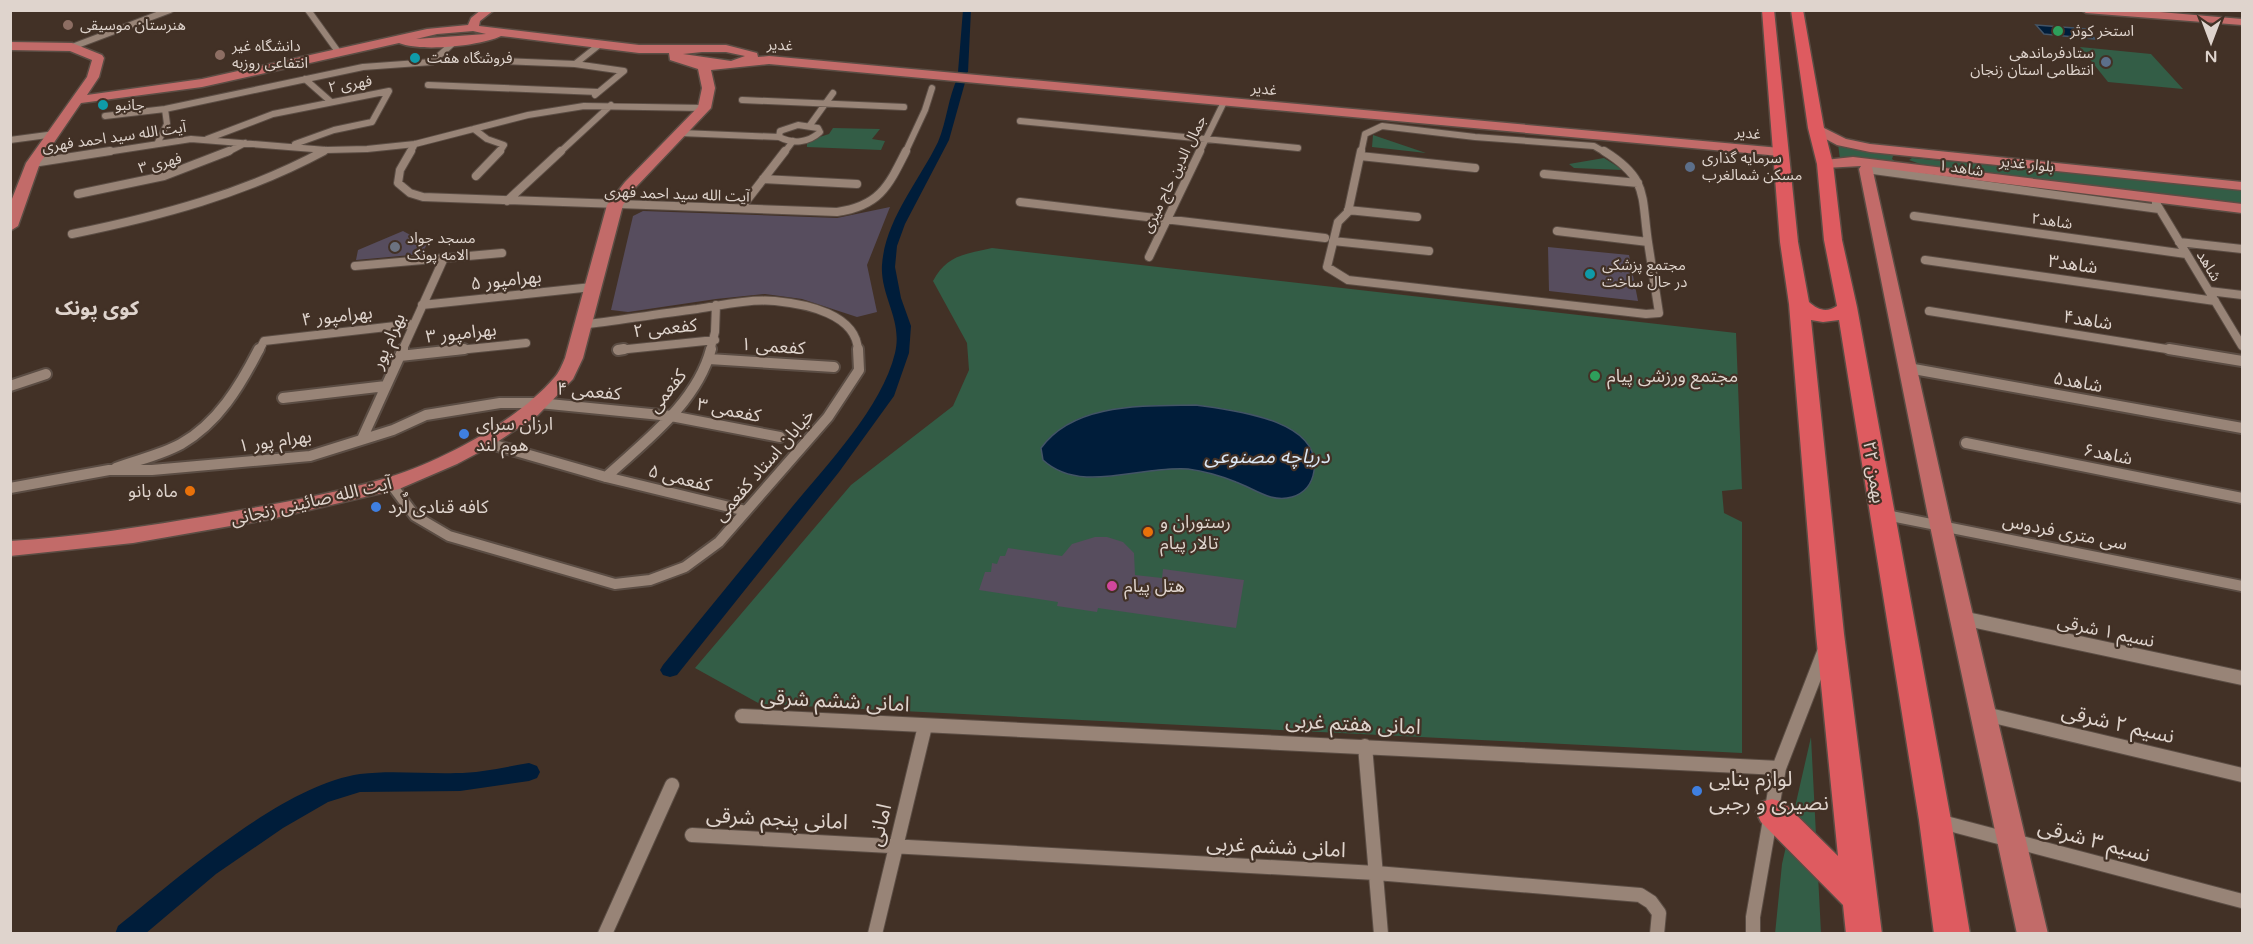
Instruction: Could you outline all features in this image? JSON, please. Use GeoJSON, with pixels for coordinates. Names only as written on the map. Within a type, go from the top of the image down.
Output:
{"type":"FeatureCollection","features":[{"type":"Feature","properties":{"kind":"highway"},"geometry":{"type":"LineString","coordinates":[[1768,10],[1789,242],[1799,304],[1830,634],[1864,933]]}},
{"type":"Feature","properties":{"kind":"highway","name":"۲۲ بهمن"},"geometry":{"type":"LineString","coordinates":[[1797,10],[1816,128],[1825,164],[1833,240],[1847,307],[1935,820],[1952,933]]}},
{"type":"Feature","properties":{"kind":"highway"},"geometry":{"type":"LineString","coordinates":[[1799,304],[1804,309],[1822,317],[1834,317],[1847,307]]}},
{"type":"Feature","properties":{"kind":"highway"},"geometry":{"type":"LineString","coordinates":[[1772,812],[1860,899]]}},
{"type":"Feature","properties":{"kind":"main road"},"geometry":{"type":"LineString","coordinates":[[446,30],[476,10]]}},
{"type":"Feature","properties":{"kind":"main road"},"geometry":{"type":"LineString","coordinates":[[473,28],[475,20],[489,10]]}},
{"type":"Feature","properties":{"kind":"main road"},"geometry":{"type":"LineString","coordinates":[[2086,10],[2242,22]]}},
{"type":"Feature","properties":{"kind":"main road"},"geometry":{"type":"LineString","coordinates":[[415,40],[446,30],[473,28],[544,39],[656,51],[726,63]]}},
{"type":"Feature","properties":{"kind":"main road"},"geometry":{"type":"LineString","coordinates":[[486,39],[494,37],[497,32]]}},
{"type":"Feature","properties":{"kind":"main road"},"geometry":{"type":"LineString","coordinates":[[76,100],[202,83],[342,52],[415,40],[544,39]]}},
{"type":"Feature","properties":{"kind":"main road"},"geometry":{"type":"LineString","coordinates":[[10,46],[72,47],[98,58],[93,77],[33,163],[10,226]]}},
{"type":"Feature","properties":{"kind":"main road"},"geometry":{"type":"LineString","coordinates":[[680,55],[722,49],[747,52],[749,59]]}},
{"type":"Feature","properties":{"kind":"main road"},"geometry":{"type":"LineString","coordinates":[[680,55],[703,67],[726,63]]}},
{"type":"Feature","properties":{"kind":"main road","name":"غدیر"},"geometry":{"type":"LineString","coordinates":[[726,63],[749,59],[770,60],[1224,102],[1498,133],[1781,152]]}},
{"type":"Feature","properties":{"kind":"main road"},"geometry":{"type":"LineString","coordinates":[[703,67],[710,91],[704,108]]}},
{"type":"Feature","properties":{"kind":"main road","name":"آیت الله صائینی زنجانی"},"geometry":{"type":"LineString","coordinates":[[10,549],[133,536],[271,512],[391,484],[484,442],[531,411],[564,379],[574,358],[615,206],[630,185],[704,108]]}},
{"type":"Feature","properties":{"kind":"main road","name":"بلوار غدیر"},"geometry":{"type":"LineString","coordinates":[[1816,128],[1842,142],[1907,153],[2242,186]]}},
{"type":"Feature","properties":{"kind":"main road"},"geometry":{"type":"LineString","coordinates":[[1907,153],[1899,156],[1898,159],[1911,168]]}},
{"type":"Feature","properties":{"kind":"main road","name":"بلوار غدیر"},"geometry":{"type":"LineString","coordinates":[[1825,164],[1853,161],[2156,204],[2242,208]]}},
{"type":"Feature","properties":{"kind":"main road"},"geometry":{"type":"LineString","coordinates":[[1866,169],[1941,525],[2033,933]]}},
{"type":"Feature","properties":{"kind":"street"},"geometry":{"type":"LineString","coordinates":[[72,47],[170,10]]}},
{"type":"Feature","properties":{"kind":"street"},"geometry":{"type":"LineString","coordinates":[[308,10],[342,52]]}},
{"type":"Feature","properties":{"kind":"street"},"geometry":{"type":"LineString","coordinates":[[105,116],[165,109],[363,67],[432,62],[452,44]]}},
{"type":"Feature","properties":{"kind":"street"},"geometry":{"type":"LineString","coordinates":[[575,64],[598,45]]}},
{"type":"Feature","properties":{"kind":"street"},"geometry":{"type":"LineString","coordinates":[[477,60],[575,64],[624,70],[584,106]]}},
{"type":"Feature","properties":{"kind":"street"},"geometry":{"type":"LineString","coordinates":[[305,79],[330,101]]}},
{"type":"Feature","properties":{"kind":"street"},"geometry":{"type":"LineString","coordinates":[[428,85],[598,92]]}},
{"type":"Feature","properties":{"kind":"street","name":"آیت الله سید احمد فهری"},"geometry":{"type":"LineString","coordinates":[[415,144],[397,176],[397,183],[401,189],[423,197],[615,206],[837,212],[861,206],[879,197],[928,106],[932,88]]}},
{"type":"Feature","properties":{"kind":"street","name":"فهری ۲"},"geometry":{"type":"LineString","coordinates":[[206,139],[235,125],[330,101],[389,91],[372,122],[334,130],[295,144]]}},
{"type":"Feature","properties":{"kind":"street"},"geometry":{"type":"LineString","coordinates":[[810,125],[833,93]]}},
{"type":"Feature","properties":{"kind":"street"},"geometry":{"type":"LineString","coordinates":[[742,100],[904,107]]}},
{"type":"Feature","properties":{"kind":"street","name":"جمال الدین حاج میری"},"geometry":{"type":"LineString","coordinates":[[1149,257],[1224,102]]}},
{"type":"Feature","properties":{"kind":"street"},"geometry":{"type":"LineString","coordinates":[[507,201],[611,105]]}},
{"type":"Feature","properties":{"kind":"street","name":"آیت الله سید احمد فهری"},"geometry":{"type":"LineString","coordinates":[[33,163],[158,142],[206,139],[326,150],[367,149],[415,144],[528,115],[584,106],[704,108]]}},
{"type":"Feature","properties":{"kind":"street"},"geometry":{"type":"LineString","coordinates":[[158,142],[167,124],[165,109]]}},
{"type":"Feature","properties":{"kind":"street"},"geometry":{"type":"LineString","coordinates":[[1020,121],[1298,148]]}},
{"type":"Feature","properties":{"kind":"street"},"geometry":{"type":"LineString","coordinates":[[684,130],[780,134],[793,141],[816,137],[820,132],[818,128],[810,125],[788,127],[780,134]]}},
{"type":"Feature","properties":{"kind":"street"},"geometry":{"type":"LineString","coordinates":[[1382,126],[1498,133],[1594,147],[1611,156],[1635,176],[1659,313],[1646,314],[1348,280],[1328,267],[1329,240],[1338,222],[1348,210],[1365,134],[1382,126]]}},
{"type":"Feature","properties":{"kind":"street"},"geometry":{"type":"LineString","coordinates":[[474,129],[486,139],[504,146],[476,176]]}},
{"type":"Feature","properties":{"kind":"street"},"geometry":{"type":"LineString","coordinates":[[10,140],[55,134]]}},
{"type":"Feature","properties":{"kind":"street"},"geometry":{"type":"LineString","coordinates":[[744,204],[793,141]]}},
{"type":"Feature","properties":{"kind":"street","name":"فهری ۳"},"geometry":{"type":"LineString","coordinates":[[78,194],[196,168],[244,143]]}},
{"type":"Feature","properties":{"kind":"street"},"geometry":{"type":"LineString","coordinates":[[72,234],[194,208],[282,174],[326,150]]}},
{"type":"Feature","properties":{"kind":"street"},"geometry":{"type":"LineString","coordinates":[[1360,156],[1463,171],[1475,168]]}},
{"type":"Feature","properties":{"kind":"street","name":"شاهد ۱"},"geometry":{"type":"LineString","coordinates":[[1866,169],[2156,204]]}},
{"type":"Feature","properties":{"kind":"street"},"geometry":{"type":"LineString","coordinates":[[1544,174],[1638,183]]}},
{"type":"Feature","properties":{"kind":"street"},"geometry":{"type":"LineString","coordinates":[[763,179],[857,184]]}},
{"type":"Feature","properties":{"kind":"street"},"geometry":{"type":"LineString","coordinates":[[1020,202],[1429,251]]}},
{"type":"Feature","properties":{"kind":"street","name":"شاهد"},"geometry":{"type":"LineString","coordinates":[[2156,204],[2242,346]]}},
{"type":"Feature","properties":{"kind":"street"},"geometry":{"type":"LineString","coordinates":[[1348,210],[1417,217]]}},
{"type":"Feature","properties":{"kind":"street","name":"شاهد۲"},"geometry":{"type":"LineString","coordinates":[[1914,216],[2186,254]]}},
{"type":"Feature","properties":{"kind":"street"},"geometry":{"type":"LineString","coordinates":[[1557,231],[1648,242]]}},
{"type":"Feature","properties":{"kind":"street"},"geometry":{"type":"LineString","coordinates":[[2179,242],[2242,249]]}},
{"type":"Feature","properties":{"kind":"street"},"geometry":{"type":"LineString","coordinates":[[355,266],[502,253]]}},
{"type":"Feature","properties":{"kind":"street","name":"بهرام پور"},"geometry":{"type":"LineString","coordinates":[[362,439],[444,258]]}},
{"type":"Feature","properties":{"kind":"street","name":"شاهد۳"},"geometry":{"type":"LineString","coordinates":[[1925,260],[2215,301]]}},
{"type":"Feature","properties":{"kind":"street","name":"بهرامپور ۵"},"geometry":{"type":"LineString","coordinates":[[422,305],[592,287]]}},
{"type":"Feature","properties":{"kind":"street"},"geometry":{"type":"LineString","coordinates":[[2209,291],[2242,295]]}},
{"type":"Feature","properties":{"kind":"street","name":"خیابان استاد کفعمی"},"geometry":{"type":"LineString","coordinates":[[391,484],[406,510],[427,526],[449,536],[615,584],[650,580],[685,567],[719,542],[828,417],[859,369],[858,341],[853,330],[829,313],[810,307],[774,301],[716,305],[582,325]]}},
{"type":"Feature","properties":{"kind":"street","name":"کفعمی"},"geometry":{"type":"LineString","coordinates":[[606,477],[671,416],[699,379],[716,340],[718,325],[716,305]]}},
{"type":"Feature","properties":{"kind":"street","name":"شاهد۴"},"geometry":{"type":"LineString","coordinates":[[1929,311],[2242,361]]}},
{"type":"Feature","properties":{"kind":"street","name":"بهرامپور ۴"},"geometry":{"type":"LineString","coordinates":[[108,470],[182,443],[210,422],[234,396],[264,341],[413,324]]}},
{"type":"Feature","properties":{"kind":"street","name":"کفعمی ۲"},"geometry":{"type":"LineString","coordinates":[[618,350],[716,340]]}},
{"type":"Feature","properties":{"kind":"street","name":"بهرامپور ۳"},"geometry":{"type":"LineString","coordinates":[[400,356],[526,343]]}},
{"type":"Feature","properties":{"kind":"street","name":"کفعمی ۱"},"geometry":{"type":"LineString","coordinates":[[709,359],[834,367]]}},
{"type":"Feature","properties":{"kind":"street","name":"شاهد۵"},"geometry":{"type":"LineString","coordinates":[[1908,368],[2242,428]]}},
{"type":"Feature","properties":{"kind":"street"},"geometry":{"type":"LineString","coordinates":[[10,386],[46,374]]}},
{"type":"Feature","properties":{"kind":"street"},"geometry":{"type":"LineString","coordinates":[[283,398],[386,386]]}},
{"type":"Feature","properties":{"kind":"street","name":"بهرام پور ۱"},"geometry":{"type":"LineString","coordinates":[[10,488],[108,470],[176,469],[310,456],[393,430],[426,415],[500,403],[539,403]]}},
{"type":"Feature","properties":{"kind":"street","name":"کفعمی ۴"},"geometry":{"type":"LineString","coordinates":[[539,403],[671,416]]}},
{"type":"Feature","properties":{"kind":"street","name":"کفعمی ۳"},"geometry":{"type":"LineString","coordinates":[[671,416],[780,437]]}},
{"type":"Feature","properties":{"kind":"street","name":"کفعمی ۵"},"geometry":{"type":"LineString","coordinates":[[484,442],[606,477],[746,511]]}},
{"type":"Feature","properties":{"kind":"street","name":"شاهد۶"},"geometry":{"type":"LineString","coordinates":[[1966,443],[2242,498]]}},
{"type":"Feature","properties":{"kind":"street","name":"سی متری فردوس"},"geometry":{"type":"LineString","coordinates":[[1881,513],[2242,586]]}},
{"type":"Feature","properties":{"kind":"street","name":"نسیم ۱ شرقی"},"geometry":{"type":"LineString","coordinates":[[1962,618],[2242,678]]}},
{"type":"Feature","properties":{"kind":"street"},"geometry":{"type":"LineString","coordinates":[[1753,933],[1753,917],[1779,768],[1830,634]]}},
{"type":"Feature","properties":{"kind":"street","name":"نسیم ۲ شرقی"},"geometry":{"type":"LineString","coordinates":[[1985,714],[2242,775]]}},
{"type":"Feature","properties":{"kind":"street","name":"امانی ششم شرقی"},"geometry":{"type":"LineString","coordinates":[[742,716],[925,726]]}},
{"type":"Feature","properties":{"kind":"street","name":"امانی هفتم غربی"},"geometry":{"type":"LineString","coordinates":[[925,726],[1779,768]]}},
{"type":"Feature","properties":{"kind":"street","name":"امانی"},"geometry":{"type":"LineString","coordinates":[[875,933],[925,726]]}},
{"type":"Feature","properties":{"kind":"street"},"geometry":{"type":"LineString","coordinates":[[1365,746],[1381,933]]}},
{"type":"Feature","properties":{"kind":"street"},"geometry":{"type":"LineString","coordinates":[[605,933],[672,785]]}},
{"type":"Feature","properties":{"kind":"street","name":"نسیم ۳ شرقی"},"geometry":{"type":"LineString","coordinates":[[1935,820],[2242,901]]}},
{"type":"Feature","properties":{"kind":"street","name":"امانی پنجم شرقی"},"geometry":{"type":"LineString","coordinates":[[692,835],[896,848]]}},
{"type":"Feature","properties":{"kind":"street","name":"امانی ششم غربی"},"geometry":{"type":"LineString","coordinates":[[896,848],[1376,873],[1640,895],[1651,902],[1659,913],[1657,933]]}},
{"type":"Feature","properties":{"kind":"green space"},"geometry":{"type":"Polygon","coordinates":[[[2080,47],[2151,54],[2183,89],[2108,82],[2080,47]]]}},
{"type":"Feature","properties":{"kind":"green space"},"geometry":{"type":"Polygon","coordinates":[[[833,128],[880,129],[872,139],[885,141],[881,150],[807,147],[807,141],[829,134],[833,128]]]}},
{"type":"Feature","properties":{"kind":"green space"},"geometry":{"type":"Polygon","coordinates":[[[1373,135],[1426,153],[1372,147],[1373,135]]]}},
{"type":"Feature","properties":{"kind":"green space"},"geometry":{"type":"Polygon","coordinates":[[[1838,144],[1864,151],[1896,155],[1892,159],[1896,162],[1855,158],[1840,159],[1838,144]]]}},
{"type":"Feature","properties":{"kind":"green space"},"geometry":{"type":"Polygon","coordinates":[[[1604,158],[1623,170],[1574,168],[1569,164],[1604,158]]]}},
{"type":"Feature","properties":{"kind":"green space"},"geometry":{"type":"Polygon","coordinates":[[[1912,158],[2242,189],[2242,204],[2081,187],[1920,164],[1909,160],[1912,158]]]}},
{"type":"Feature","properties":{"kind":"green space"},"geometry":{"type":"Polygon","coordinates":[[[992,248],[1736,333],[1742,489],[1722,491],[1724,513],[1742,522],[1742,753],[760,704],[695,668],[851,485],[953,406],[969,370],[967,343],[933,281],[944,266],[958,257],[992,248]]]}},
{"type":"Feature","properties":{"kind":"green space"},"geometry":{"type":"Polygon","coordinates":[[[1811,737],[1821,933],[1775,934],[1782,864],[1811,737]]]}},
{"type":"Feature","properties":{"kind":"water"},"geometry":{"type":"Polygon","coordinates":[[[2036,25],[2087,29],[2095,39],[2044,34],[2036,25]]]}},
{"type":"Feature","properties":{"kind":"water","name":"دریاچه مصنوعی"},"geometry":{"type":"Polygon","coordinates":[[[1196,405],[1251,414],[1289,429],[1304,439],[1313,453],[1312,480],[1301,493],[1292,497],[1277,498],[1206,472],[1188,469],[1112,476],[1075,476],[1058,470],[1043,460],[1041,448],[1055,433],[1091,414],[1133,407],[1196,405]]]}},
{"type":"Feature","properties":{"kind":"building"},"geometry":{"type":"Polygon","coordinates":[[[890,207],[867,265],[877,312],[857,317],[802,299],[765,294],[628,312],[611,310],[633,216],[643,211],[837,218],[890,207]]]}},
{"type":"Feature","properties":{"kind":"building","name":"مسجد جواد الامه پونک"},"geometry":{"type":"Polygon","coordinates":[[[403,231],[427,244],[422,254],[356,260],[358,250],[403,231]]]}},
{"type":"Feature","properties":{"kind":"building","name":"مجتمع پزشکی در حال ساخت"},"geometry":{"type":"Polygon","coordinates":[[[1548,247],[1629,255],[1638,301],[1549,291],[1548,247]]]}},
{"type":"Feature","properties":{"kind":"building","name":"هتل پیام"},"geometry":{"type":"Polygon","coordinates":[[[1095,537],[1107,537],[1123,542],[1134,553],[1135,575],[1162,578],[1163,569],[1244,580],[1236,628],[1098,608],[1097,612],[1057,606],[1058,602],[979,590],[985,572],[991,572],[992,563],[997,564],[1000,556],[1005,556],[1008,548],[1062,556],[1072,544],[1095,537]]]}},
{"type":"Feature","properties":{"kind":"waterway"},"geometry":{"type":"LineString","coordinates":[[963,72],[967,10]]}},
{"type":"Feature","properties":{"kind":"waterway"},"geometry":{"type":"LineString","coordinates":[[670,670],[833,468],[886,396],[902,353],[904,326],[894,298],[888,267],[891,246],[899,224],[944,140],[961,79]]}},
{"type":"Feature","properties":{"kind":"waterway"},"geometry":{"type":"LineString","coordinates":[[127,934],[208,867],[275,821],[321,795],[360,783],[460,782],[529,772]]}},
{"type":"Feature","properties":{"kind":"place","name":"هنرستان موسیقی"},"geometry":{"type":"Point","coordinates":[68,25]}},
{"type":"Feature","properties":{"kind":"place","name":"استخر کوثر"},"geometry":{"type":"Point","coordinates":[2058,31]}},
{"type":"Feature","properties":{"kind":"place","name":"دانشگاه غیر انتفاعی روزبه"},"geometry":{"type":"Point","coordinates":[220,55]}},
{"type":"Feature","properties":{"kind":"place","name":"فروشگاه هفت"},"geometry":{"type":"Point","coordinates":[415,58]}},
{"type":"Feature","properties":{"kind":"place","name":"ستادفرماندهی انتظامی استان زنجان"},"geometry":{"type":"Point","coordinates":[2106,62]}},
{"type":"Feature","properties":{"kind":"place","name":"جانبو"},"geometry":{"type":"Point","coordinates":[103,105]}},
{"type":"Feature","properties":{"kind":"place","name":"سرمایه گذاری مسکن شمالغرب"},"geometry":{"type":"Point","coordinates":[1690,167]}},
{"type":"Feature","properties":{"kind":"place","name":"مسجد جواد الامه پونک"},"geometry":{"type":"Point","coordinates":[395,247]}},
{"type":"Feature","properties":{"kind":"place","name":"مجتمع پزشکی در حال ساخت"},"geometry":{"type":"Point","coordinates":[1590,274]}},
{"type":"Feature","properties":{"kind":"place","name":"مجتمع ورزشی پیام"},"geometry":{"type":"Point","coordinates":[1595,376]}},
{"type":"Feature","properties":{"kind":"place","name":"ارزان سرای هوم لند"},"geometry":{"type":"Point","coordinates":[464,434]}},
{"type":"Feature","properties":{"kind":"place","name":"ماه بانو"},"geometry":{"type":"Point","coordinates":[190,491]}},
{"type":"Feature","properties":{"kind":"place","name":"کافه قنادی لٌرد"},"geometry":{"type":"Point","coordinates":[376,507]}},
{"type":"Feature","properties":{"kind":"place","name":"رستوران و تالار پیام"},"geometry":{"type":"Point","coordinates":[1148,532]}},
{"type":"Feature","properties":{"kind":"place","name":"هتل پیام"},"geometry":{"type":"Point","coordinates":[1112,586]}},
{"type":"Feature","properties":{"kind":"place","name":"لوازم بنایی نصیری و رجبی"},"geometry":{"type":"Point","coordinates":[1697,791]}},
{"type":"Feature","properties":{"kind":"district","name":"کوی پونک"},"geometry":{"type":"Point","coordinates":[97,309]}}]}
